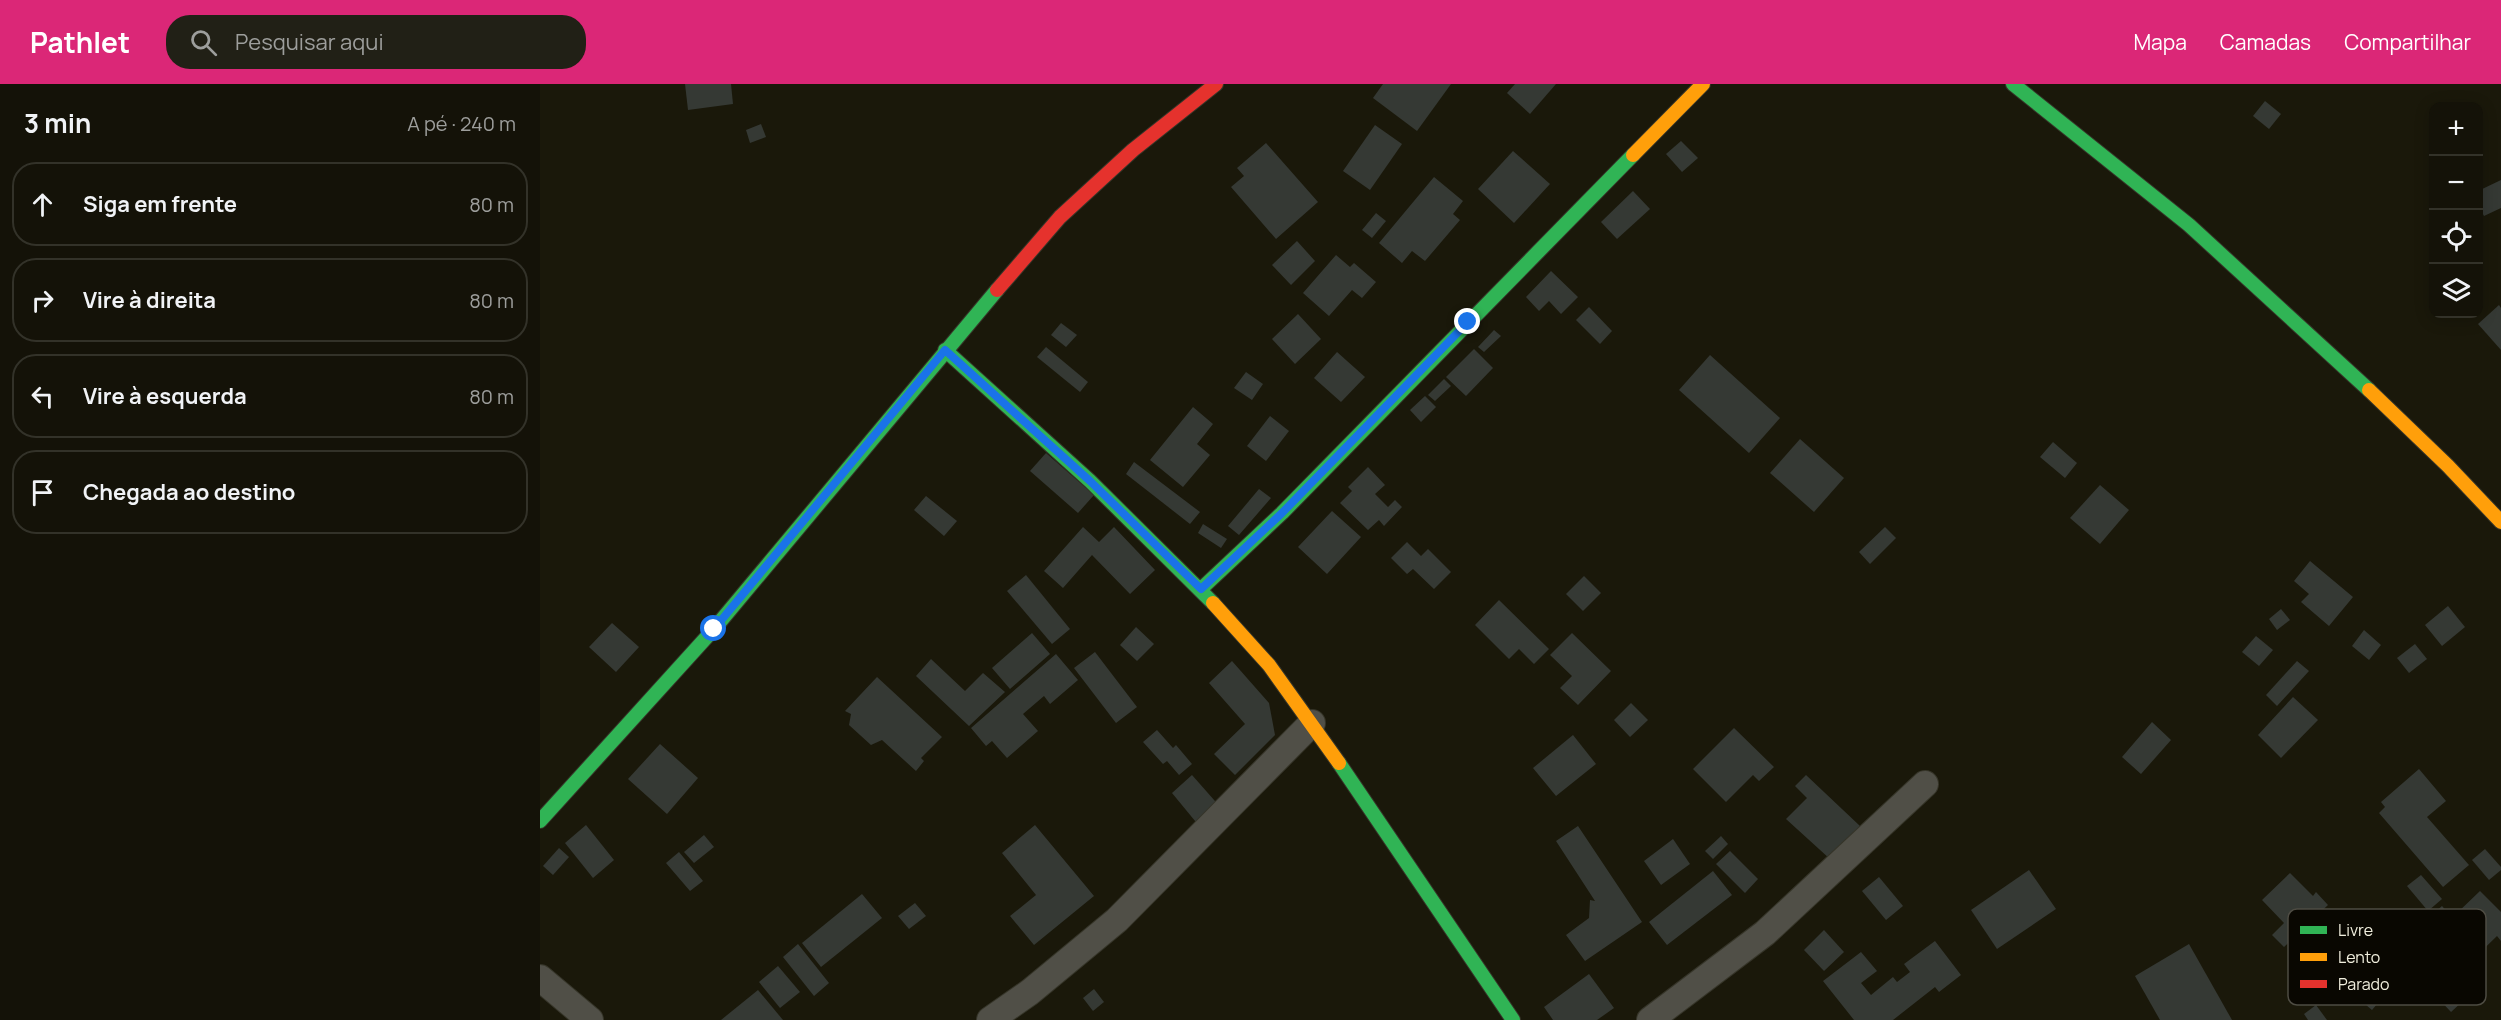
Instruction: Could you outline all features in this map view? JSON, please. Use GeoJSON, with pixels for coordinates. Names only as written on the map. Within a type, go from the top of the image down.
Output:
{"type":"FeatureCollection","features":[{"type":"Feature","properties":{"kind":"street"},"geometry":{"type":"LineString","coordinates":[[540,821],[714,629],[945,350],[1060,217],[1133,150],[1216,84]]}},
{"type":"Feature","properties":{"kind":"street"},"geometry":{"type":"LineString","coordinates":[[1201,589],[1282,513],[1703,84]]}},
{"type":"Feature","properties":{"kind":"street"},"geometry":{"type":"LineString","coordinates":[[2013,84],[2215,249],[2327,350],[2448,466],[2501,522]]}},
{"type":"Feature","properties":{"kind":"street"},"geometry":{"type":"LineString","coordinates":[[945,350],[1090,481],[1201,589],[1269,665],[1312,723],[1513,1020]]}},
{"type":"Feature","properties":{"kind":"street"},"geometry":{"type":"LineString","coordinates":[[990,1020],[1030,992],[1117,920],[1312,723]]}},
{"type":"Feature","properties":{"kind":"street"},"geometry":{"type":"LineString","coordinates":[[1650,1020],[1765,933],[1924,784]]}},
{"type":"Feature","properties":{"kind":"street"},"geometry":{"type":"LineString","coordinates":[[540,978],[590,1020]]}},
{"type":"Feature","properties":{"kind":"building"},"geometry":{"type":"Polygon","coordinates":[[[685,84],[731,84],[733,104],[688,110],[685,84]]]}},
{"type":"Feature","properties":{"kind":"building"},"geometry":{"type":"Polygon","coordinates":[[[1383,84],[1451,84],[1417,131],[1373,98],[1383,84]]]}},
{"type":"Feature","properties":{"kind":"building"},"geometry":{"type":"Polygon","coordinates":[[[1515,84],[1556,84],[1530,114],[1507,93],[1515,84]]]}},
{"type":"Feature","properties":{"kind":"building"},"geometry":{"type":"Polygon","coordinates":[[[2265,101],[2281,114],[2269,129],[2253,116],[2265,101]]]}},
{"type":"Feature","properties":{"kind":"building"},"geometry":{"type":"Polygon","coordinates":[[[761,124],[766,137],[750,143],[746,130],[761,124]]]}},
{"type":"Feature","properties":{"kind":"building"},"geometry":{"type":"Polygon","coordinates":[[[1375,125],[1402,144],[1370,190],[1343,171],[1375,125]]]}},
{"type":"Feature","properties":{"kind":"building"},"geometry":{"type":"Polygon","coordinates":[[[1681,141],[1698,158],[1682,172],[1666,154],[1681,141]]]}},
{"type":"Feature","properties":{"kind":"building"},"geometry":{"type":"Polygon","coordinates":[[[1266,143],[1318,202],[1276,239],[1231,187],[1244,176],[1237,168],[1266,143]]]}},
{"type":"Feature","properties":{"kind":"building"},"geometry":{"type":"Polygon","coordinates":[[[1513,151],[1550,184],[1514,223],[1478,189],[1513,151]]]}},
{"type":"Feature","properties":{"kind":"building"},"geometry":{"type":"Polygon","coordinates":[[[1434,177],[1463,201],[1453,214],[1460,220],[1425,261],[1412,251],[1402,263],[1379,243],[1434,177]]]}},
{"type":"Feature","properties":{"kind":"building"},"geometry":{"type":"Polygon","coordinates":[[[2501,180],[2501,208],[2484,216],[2483,214],[2483,189],[2501,180]]]}},
{"type":"Feature","properties":{"kind":"building"},"geometry":{"type":"Polygon","coordinates":[[[1633,191],[1650,209],[1617,239],[1601,222],[1633,191]]]}},
{"type":"Feature","properties":{"kind":"building"},"geometry":{"type":"Polygon","coordinates":[[[1376,213],[1386,221],[1372,238],[1362,230],[1376,213]]]}},
{"type":"Feature","properties":{"kind":"building"},"geometry":{"type":"Polygon","coordinates":[[[1297,241],[1315,261],[1291,285],[1272,265],[1297,241]]]}},
{"type":"Feature","properties":{"kind":"building"},"geometry":{"type":"Polygon","coordinates":[[[1336,255],[1350,267],[1354,263],[1376,282],[1362,298],[1352,290],[1329,316],[1303,293],[1336,255]]]}},
{"type":"Feature","properties":{"kind":"building"},"geometry":{"type":"Polygon","coordinates":[[[1551,271],[1578,297],[1561,314],[1549,301],[1539,311],[1526,297],[1551,271]]]}},
{"type":"Feature","properties":{"kind":"building"},"geometry":{"type":"Polygon","coordinates":[[[2499,305],[2501,308],[2501,350],[2478,324],[2499,305]]]}},
{"type":"Feature","properties":{"kind":"building"},"geometry":{"type":"Polygon","coordinates":[[[1589,307],[1612,331],[1600,344],[1576,320],[1589,307]]]}},
{"type":"Feature","properties":{"kind":"building"},"geometry":{"type":"Polygon","coordinates":[[[1298,314],[1321,339],[1295,364],[1272,339],[1298,314]]]}},
{"type":"Feature","properties":{"kind":"building"},"geometry":{"type":"Polygon","coordinates":[[[1061,323],[1077,335],[1066,347],[1051,335],[1061,323]]]}},
{"type":"Feature","properties":{"kind":"building"},"geometry":{"type":"Polygon","coordinates":[[[1494,330],[1501,336],[1484,352],[1478,347],[1494,330]]]}},
{"type":"Feature","properties":{"kind":"building"},"geometry":{"type":"Polygon","coordinates":[[[1046,347],[1088,382],[1080,392],[1037,357],[1046,347]]]}},
{"type":"Feature","properties":{"kind":"building"},"geometry":{"type":"Polygon","coordinates":[[[1474,349],[1493,368],[1466,396],[1446,377],[1474,349]]]}},
{"type":"Feature","properties":{"kind":"building"},"geometry":{"type":"Polygon","coordinates":[[[1337,352],[1365,377],[1341,402],[1314,378],[1337,352]]]}},
{"type":"Feature","properties":{"kind":"building"},"geometry":{"type":"Polygon","coordinates":[[[1710,355],[1780,418],[1749,453],[1679,390],[1710,355]]]}},
{"type":"Feature","properties":{"kind":"building"},"geometry":{"type":"Polygon","coordinates":[[[1246,372],[1263,384],[1252,400],[1234,388],[1246,372]]]}},
{"type":"Feature","properties":{"kind":"building"},"geometry":{"type":"Polygon","coordinates":[[[1444,379],[1451,386],[1435,401],[1428,395],[1444,379]]]}},
{"type":"Feature","properties":{"kind":"building"},"geometry":{"type":"Polygon","coordinates":[[[1425,396],[1436,407],[1421,422],[1410,410],[1425,396]]]}},
{"type":"Feature","properties":{"kind":"building"},"geometry":{"type":"Polygon","coordinates":[[[1193,407],[1213,424],[1197,444],[1210,455],[1183,487],[1150,460],[1193,407]]]}},
{"type":"Feature","properties":{"kind":"building"},"geometry":{"type":"Polygon","coordinates":[[[1270,416],[1289,431],[1266,461],[1247,446],[1270,416]]]}},
{"type":"Feature","properties":{"kind":"building"},"geometry":{"type":"Polygon","coordinates":[[[1800,439],[1844,478],[1814,512],[1770,473],[1800,439]]]}},
{"type":"Feature","properties":{"kind":"building"},"geometry":{"type":"Polygon","coordinates":[[[2053,442],[2077,463],[2065,478],[2040,457],[2053,442]]]}},
{"type":"Feature","properties":{"kind":"building"},"geometry":{"type":"Polygon","coordinates":[[[1046,453],[1094,495],[1078,513],[1030,471],[1046,453]]]}},
{"type":"Feature","properties":{"kind":"building"},"geometry":{"type":"Polygon","coordinates":[[[1134,462],[1200,512],[1190,524],[1126,474],[1134,462]]]}},
{"type":"Feature","properties":{"kind":"building"},"geometry":{"type":"Polygon","coordinates":[[[1368,467],[1385,485],[1375,494],[1388,507],[1395,500],[1402,507],[1384,526],[1379,520],[1368,530],[1340,503],[1352,491],[1348,487],[1368,467]]]}},
{"type":"Feature","properties":{"kind":"building"},"geometry":{"type":"Polygon","coordinates":[[[2100,485],[2129,510],[2100,544],[2070,518],[2100,485]]]}},
{"type":"Feature","properties":{"kind":"building"},"geometry":{"type":"Polygon","coordinates":[[[1259,489],[1271,498],[1239,535],[1228,526],[1259,489]]]}},
{"type":"Feature","properties":{"kind":"building"},"geometry":{"type":"Polygon","coordinates":[[[926,496],[957,521],[944,536],[914,510],[926,496]]]}},
{"type":"Feature","properties":{"kind":"building"},"geometry":{"type":"Polygon","coordinates":[[[1332,511],[1361,537],[1327,574],[1298,547],[1332,511]]]}},
{"type":"Feature","properties":{"kind":"building"},"geometry":{"type":"Polygon","coordinates":[[[1203,524],[1227,539],[1221,548],[1198,533],[1203,524]]]}},
{"type":"Feature","properties":{"kind":"building"},"geometry":{"type":"Polygon","coordinates":[[[1083,527],[1099,542],[1114,527],[1155,570],[1130,594],[1092,555],[1063,588],[1044,571],[1083,527]]]}},
{"type":"Feature","properties":{"kind":"building"},"geometry":{"type":"Polygon","coordinates":[[[1885,527],[1896,538],[1870,564],[1859,552],[1885,527]]]}},
{"type":"Feature","properties":{"kind":"building"},"geometry":{"type":"Polygon","coordinates":[[[1407,542],[1421,556],[1428,549],[1451,572],[1434,589],[1413,569],[1407,574],[1391,558],[1407,542]]]}},
{"type":"Feature","properties":{"kind":"building"},"geometry":{"type":"Polygon","coordinates":[[[2310,561],[2353,597],[2329,626],[2301,602],[2309,594],[2294,581],[2310,561]]]}},
{"type":"Feature","properties":{"kind":"building"},"geometry":{"type":"Polygon","coordinates":[[[1026,575],[1070,629],[1052,644],[1007,591],[1026,575]]]}},
{"type":"Feature","properties":{"kind":"building"},"geometry":{"type":"Polygon","coordinates":[[[1584,576],[1601,593],[1583,611],[1566,594],[1584,576]]]}},
{"type":"Feature","properties":{"kind":"building"},"geometry":{"type":"Polygon","coordinates":[[[1499,600],[1549,649],[1534,664],[1519,649],[1509,659],[1475,625],[1499,600]]]}},
{"type":"Feature","properties":{"kind":"building"},"geometry":{"type":"Polygon","coordinates":[[[2448,606],[2465,627],[2442,646],[2425,625],[2448,606]]]}},
{"type":"Feature","properties":{"kind":"building"},"geometry":{"type":"Polygon","coordinates":[[[2281,609],[2290,620],[2277,630],[2269,619],[2281,609]]]}},
{"type":"Feature","properties":{"kind":"building"},"geometry":{"type":"Polygon","coordinates":[[[612,623],[639,647],[616,672],[589,647],[612,623]]]}},
{"type":"Feature","properties":{"kind":"building"},"geometry":{"type":"Polygon","coordinates":[[[1136,627],[1154,644],[1137,661],[1120,645],[1136,627]]]}},
{"type":"Feature","properties":{"kind":"building"},"geometry":{"type":"Polygon","coordinates":[[[2364,630],[2381,645],[2369,660],[2352,646],[2364,630]]]}},
{"type":"Feature","properties":{"kind":"building"},"geometry":{"type":"Polygon","coordinates":[[[1032,633],[1050,654],[1010,689],[992,668],[1032,633]]]}},
{"type":"Feature","properties":{"kind":"building"},"geometry":{"type":"Polygon","coordinates":[[[1572,633],[1611,671],[1578,705],[1560,688],[1572,676],[1550,655],[1572,633]]]}},
{"type":"Feature","properties":{"kind":"building"},"geometry":{"type":"Polygon","coordinates":[[[2256,636],[2273,650],[2259,666],[2242,652],[2256,636]]]}},
{"type":"Feature","properties":{"kind":"building"},"geometry":{"type":"Polygon","coordinates":[[[2415,644],[2427,659],[2409,673],[2397,658],[2415,644]]]}},
{"type":"Feature","properties":{"kind":"building"},"geometry":{"type":"Polygon","coordinates":[[[1095,652],[1137,707],[1116,723],[1074,668],[1095,652]]]}},
{"type":"Feature","properties":{"kind":"building"},"geometry":{"type":"Polygon","coordinates":[[[1056,654],[1078,680],[1050,704],[1044,696],[1023,714],[1038,731],[1007,758],[992,741],[986,746],[971,728],[1056,654]]]}},
{"type":"Feature","properties":{"kind":"building"},"geometry":{"type":"Polygon","coordinates":[[[931,659],[965,691],[983,673],[1005,692],[969,726],[916,676],[931,659]]]}},
{"type":"Feature","properties":{"kind":"building"},"geometry":{"type":"Polygon","coordinates":[[[1232,661],[1269,703],[1275,735],[1235,775],[1214,754],[1245,724],[1209,683],[1232,661]]]}},
{"type":"Feature","properties":{"kind":"building"},"geometry":{"type":"Polygon","coordinates":[[[2297,661],[2309,671],[2277,706],[2266,695],[2297,661]]]}},
{"type":"Feature","properties":{"kind":"building"},"geometry":{"type":"Polygon","coordinates":[[[877,677],[942,737],[921,758],[924,761],[916,771],[882,740],[871,745],[849,725],[851,714],[845,711],[877,677]]]}},
{"type":"Feature","properties":{"kind":"building"},"geometry":{"type":"Polygon","coordinates":[[[2293,697],[2318,720],[2281,758],[2258,735],[2293,697]]]}},
{"type":"Feature","properties":{"kind":"building"},"geometry":{"type":"Polygon","coordinates":[[[1631,703],[1648,720],[1630,737],[1614,720],[1631,703]]]}},
{"type":"Feature","properties":{"kind":"building"},"geometry":{"type":"Polygon","coordinates":[[[2152,722],[2171,740],[2141,774],[2122,757],[2152,722]]]}},
{"type":"Feature","properties":{"kind":"building"},"geometry":{"type":"Polygon","coordinates":[[[1734,728],[1774,767],[1759,781],[1753,775],[1726,802],[1693,769],[1734,728]]]}},
{"type":"Feature","properties":{"kind":"building"},"geometry":{"type":"Polygon","coordinates":[[[1157,730],[1173,748],[1176,745],[1192,764],[1179,775],[1167,761],[1163,764],[1143,742],[1157,730]]]}},
{"type":"Feature","properties":{"kind":"building"},"geometry":{"type":"Polygon","coordinates":[[[1573,735],[1596,764],[1556,796],[1533,768],[1573,735]]]}},
{"type":"Feature","properties":{"kind":"building"},"geometry":{"type":"Polygon","coordinates":[[[660,744],[698,778],[667,814],[628,779],[660,744]]]}},
{"type":"Feature","properties":{"kind":"building"},"geometry":{"type":"Polygon","coordinates":[[[2419,769],[2446,801],[2427,817],[2469,865],[2443,887],[2379,813],[2385,807],[2381,802],[2419,769]]]}},
{"type":"Feature","properties":{"kind":"building"},"geometry":{"type":"Polygon","coordinates":[[[1192,775],[1222,809],[1200,827],[1172,793],[1192,775]]]}},
{"type":"Feature","properties":{"kind":"building"},"geometry":{"type":"Polygon","coordinates":[[[1806,775],[1860,826],[1830,859],[1786,819],[1807,798],[1795,786],[1806,775]]]}},
{"type":"Feature","properties":{"kind":"building"},"geometry":{"type":"Polygon","coordinates":[[[586,825],[614,860],[593,878],[565,843],[586,825]]]}},
{"type":"Feature","properties":{"kind":"building"},"geometry":{"type":"Polygon","coordinates":[[[1035,825],[1094,896],[1034,945],[1010,916],[1036,895],[1002,853],[1035,825]]]}},
{"type":"Feature","properties":{"kind":"building"},"geometry":{"type":"Polygon","coordinates":[[[1578,826],[1642,922],[1585,961],[1566,935],[1589,918],[1590,900],[1595,901],[1556,841],[1578,826]]]}},
{"type":"Feature","properties":{"kind":"building"},"geometry":{"type":"Polygon","coordinates":[[[704,835],[714,847],[694,863],[684,852],[704,835]]]}},
{"type":"Feature","properties":{"kind":"building"},"geometry":{"type":"Polygon","coordinates":[[[1721,836],[1728,844],[1713,859],[1705,851],[1721,836]]]}},
{"type":"Feature","properties":{"kind":"building"},"geometry":{"type":"Polygon","coordinates":[[[1673,839],[1690,864],[1661,885],[1644,861],[1673,839]]]}},
{"type":"Feature","properties":{"kind":"building"},"geometry":{"type":"Polygon","coordinates":[[[559,848],[569,857],[553,875],[543,866],[559,848]]]}},
{"type":"Feature","properties":{"kind":"building"},"geometry":{"type":"Polygon","coordinates":[[[2485,849],[2501,867],[2501,870],[2489,880],[2472,860],[2485,849]]]}},
{"type":"Feature","properties":{"kind":"building"},"geometry":{"type":"Polygon","coordinates":[[[1730,851],[1758,879],[1745,893],[1716,864],[1730,851]]]}},
{"type":"Feature","properties":{"kind":"building"},"geometry":{"type":"Polygon","coordinates":[[[679,852],[703,881],[690,891],[666,863],[679,852]]]}},
{"type":"Feature","properties":{"kind":"building"},"geometry":{"type":"Polygon","coordinates":[[[2029,870],[2056,909],[1997,949],[1971,910],[2029,870]]]}},
{"type":"Feature","properties":{"kind":"building"},"geometry":{"type":"Polygon","coordinates":[[[1713,871],[1732,895],[1667,945],[1649,922],[1713,871]]]}},
{"type":"Feature","properties":{"kind":"building"},"geometry":{"type":"Polygon","coordinates":[[[2290,873],[2313,896],[2316,892],[2328,905],[2324,909],[2288,909],[2288,943],[2284,947],[2272,935],[2284,923],[2262,900],[2290,873]]]}},
{"type":"Feature","properties":{"kind":"building"},"geometry":{"type":"Polygon","coordinates":[[[2421,875],[2442,899],[2430,909],[2426,909],[2407,886],[2421,875]]]}},
{"type":"Feature","properties":{"kind":"building"},"geometry":{"type":"Polygon","coordinates":[[[1879,877],[1903,906],[1886,920],[1862,891],[1879,877]]]}},
{"type":"Feature","properties":{"kind":"building"},"geometry":{"type":"Polygon","coordinates":[[[2480,891],[2501,912],[2501,941],[2497,936],[2486,947],[2486,909],[2461,909],[2480,891]]]}},
{"type":"Feature","properties":{"kind":"building"},"geometry":{"type":"Polygon","coordinates":[[[862,894],[882,918],[821,967],[802,943],[862,894]]]}},
{"type":"Feature","properties":{"kind":"building"},"geometry":{"type":"Polygon","coordinates":[[[915,903],[926,916],[909,929],[898,916],[915,903]]]}},
{"type":"Feature","properties":{"kind":"building"},"geometry":{"type":"Polygon","coordinates":[[[1824,930],[1844,952],[1824,971],[1804,950],[1824,930]]]}},
{"type":"Feature","properties":{"kind":"building"},"geometry":{"type":"Polygon","coordinates":[[[1935,941],[1961,975],[1939,992],[1935,987],[1893,1020],[1854,1020],[1823,981],[1861,952],[1877,971],[1861,983],[1871,995],[1893,977],[1897,982],[1910,972],[1904,964],[1935,941]]]}},
{"type":"Feature","properties":{"kind":"building"},"geometry":{"type":"Polygon","coordinates":[[[798,944],[829,983],[814,996],[783,957],[798,944]]]}},
{"type":"Feature","properties":{"kind":"building"},"geometry":{"type":"Polygon","coordinates":[[[2189,944],[2232,1020],[2160,1020],[2135,976],[2189,944]]]}},
{"type":"Feature","properties":{"kind":"building"},"geometry":{"type":"Polygon","coordinates":[[[778,966],[800,992],[780,1008],[759,982],[778,966]]]}},
{"type":"Feature","properties":{"kind":"building"},"geometry":{"type":"Polygon","coordinates":[[[1589,974],[1614,1008],[1597,1020],[1553,1020],[1544,1007],[1589,974]]]}},
{"type":"Feature","properties":{"kind":"building"},"geometry":{"type":"Polygon","coordinates":[[[1094,989],[1104,1002],[1093,1011],[1083,998],[1094,989]]]}},
{"type":"Feature","properties":{"kind":"building"},"geometry":{"type":"Polygon","coordinates":[[[758,990],[783,1020],[721,1020],[758,990]]]}},
{"type":"Feature","properties":{"kind":"building"},"geometry":{"type":"Polygon","coordinates":[[[2316,1005],[2327,1020],[2308,1020],[2304,1014],[2316,1005]]]}},
{"type":"Feature","properties":{"kind":"building"},"geometry":{"type":"Polygon","coordinates":[[[2366,1005],[2376,1005],[2372,1010],[2366,1005]]]}},
{"type":"Feature","properties":{"kind":"building"},"geometry":{"type":"Polygon","coordinates":[[[2444,1005],[2459,1005],[2451,1012],[2444,1005]]]}},
{"type":"Feature","properties":{"kind":"traffic: fast"},"geometry":{"type":"LineString","coordinates":[[2013,84],[2189,225],[2369,390]]}},
{"type":"Feature","properties":{"kind":"traffic: fast"},"geometry":{"type":"LineString","coordinates":[[1201,589],[1282,513],[1633,155]]}},
{"type":"Feature","properties":{"kind":"traffic: fast"},"geometry":{"type":"LineString","coordinates":[[540,821],[714,629],[997,290]]}},
{"type":"Feature","properties":{"kind":"traffic: fast"},"geometry":{"type":"LineString","coordinates":[[945,350],[1090,481],[1213,603]]}},
{"type":"Feature","properties":{"kind":"traffic: fast"},"geometry":{"type":"LineString","coordinates":[[1339,763],[1513,1020]]}},
{"type":"Feature","properties":{"kind":"traffic: slow"},"geometry":{"type":"LineString","coordinates":[[1633,155],[1703,84]]}},
{"type":"Feature","properties":{"kind":"traffic: slow"},"geometry":{"type":"LineString","coordinates":[[2369,390],[2448,466],[2501,522]]}},
{"type":"Feature","properties":{"kind":"traffic: slow"},"geometry":{"type":"LineString","coordinates":[[1213,603],[1269,665],[1339,763]]}},
{"type":"Feature","properties":{"kind":"traffic: jam"},"geometry":{"type":"LineString","coordinates":[[997,290],[1060,217],[1133,150],[1216,84]]}},
{"type":"Feature","properties":{"kind":"route"},"geometry":{"type":"LineString","coordinates":[[714,629],[945,350],[1090,481],[1201,589],[1282,513],[1468,322]]}}]}
